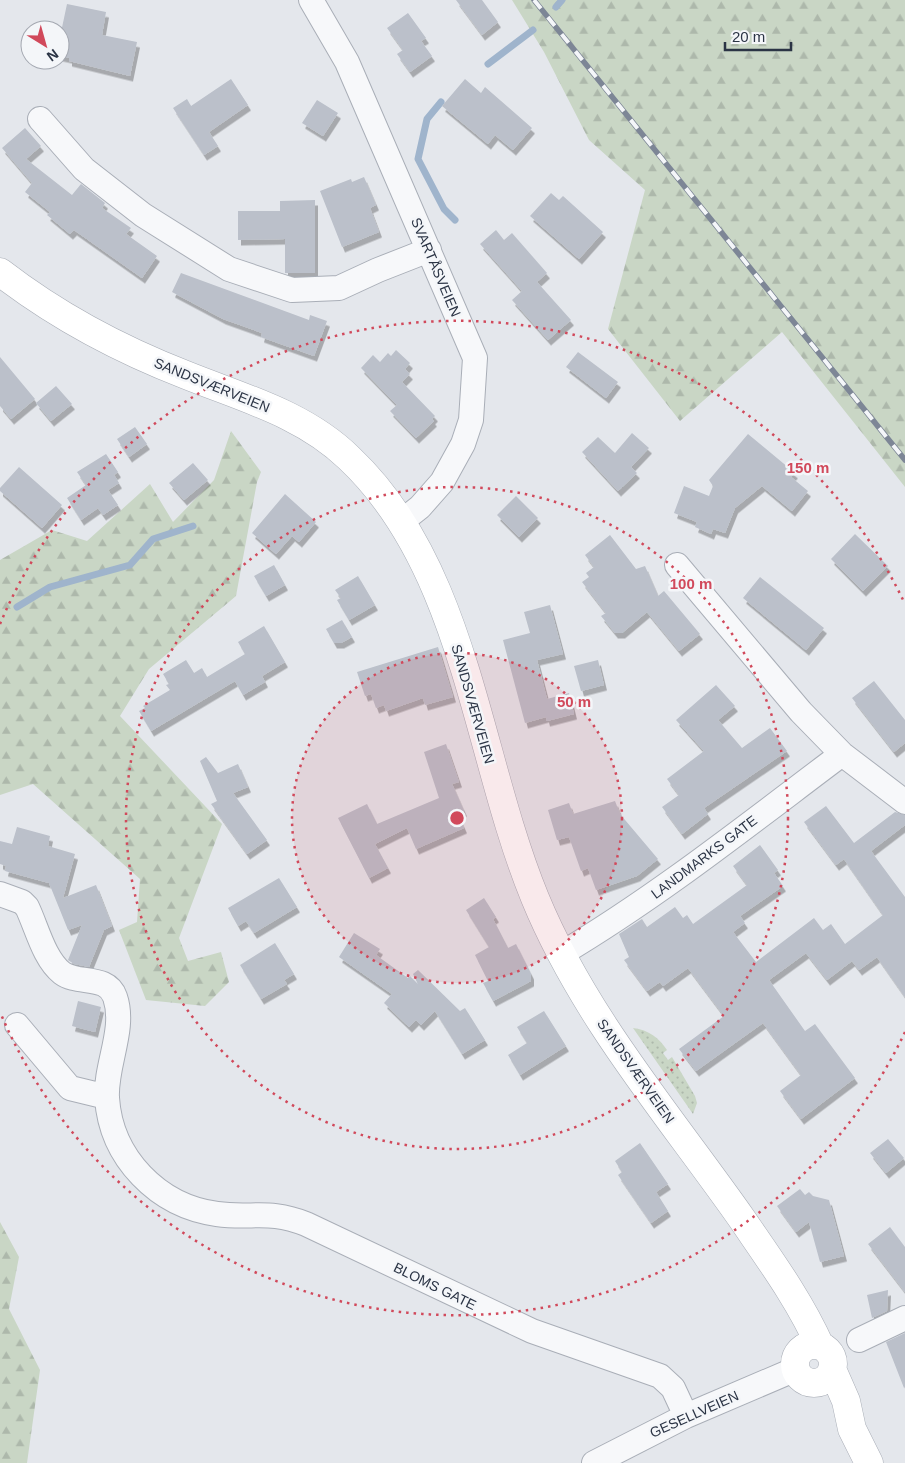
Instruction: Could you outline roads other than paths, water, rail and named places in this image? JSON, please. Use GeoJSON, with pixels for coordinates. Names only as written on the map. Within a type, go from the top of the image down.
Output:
{"type":"FeatureCollection","features":[{"type":"Feature","properties":{"kind":"street","name":"SVARTÅSVEIEN"},"geometry":{"type":"LineString","coordinates":[[316,2],[347,62],[475,358],[471,420],[463,444],[442,482],[420,507],[401,522]]}},
{"type":"Feature","properties":{"kind":"street"},"geometry":{"type":"LineString","coordinates":[[40,119],[84,169],[143,215],[228,269],[292,290],[339,288],[429,250]]}},
{"type":"Feature","properties":{"kind":"street","name":"SANDSVÆRVEIEN"},"geometry":{"type":"LineString","coordinates":[[0,272],[57,312],[118,346],[268,407],[312,429],[339,448],[361,469],[401,522],[425,565],[444,608],[516,846],[539,906],[562,954],[607,1030],[753,1236],[790,1294],[807,1316],[812,1364],[832,1409],[852,1429],[870,1463]]}},
{"type":"Feature","properties":{"kind":"street"},"geometry":{"type":"LineString","coordinates":[[677,565],[801,712],[842,754],[905,802]]}},
{"type":"Feature","properties":{"kind":"street","name":"LANDMARKS GATE"},"geometry":{"type":"LineString","coordinates":[[562,954],[614,923],[842,754]]}},
{"type":"Feature","properties":{"kind":"street","name":"BLOMS GATE"},"geometry":{"type":"LineString","coordinates":[[0,894],[22,902],[27,907],[49,956],[63,974],[72,978],[103,983],[115,996],[118,1011],[117,1026],[108,1075],[107,1097],[115,1134],[127,1157],[147,1182],[163,1195],[195,1210],[220,1214],[270,1214],[306,1224],[532,1331],[660,1376],[673,1388],[686,1416]]}},
{"type":"Feature","properties":{"kind":"street"},"geometry":{"type":"LineString","coordinates":[[17,1025],[70,1088],[107,1097]]}},
{"type":"Feature","properties":{"kind":"street"},"geometry":{"type":"LineString","coordinates":[[859,1340],[905,1318]]}},
{"type":"Feature","properties":{"kind":"street","name":"GESELLVEIEN"},"geometry":{"type":"LineString","coordinates":[[594,1463],[686,1416],[812,1364]]}},
{"type":"Feature","properties":{"kind":"waterway"},"geometry":{"type":"LineString","coordinates":[[556,7],[562,0]]}},
{"type":"Feature","properties":{"kind":"waterway"},"geometry":{"type":"LineString","coordinates":[[488,64],[533,30]]}},
{"type":"Feature","properties":{"kind":"waterway"},"geometry":{"type":"LineString","coordinates":[[441,102],[427,119],[418,159],[444,209],[455,220]]}},
{"type":"Feature","properties":{"kind":"waterway"},"geometry":{"type":"LineString","coordinates":[[17,607],[50,587],[130,565],[153,539],[193,526]]}},
{"type":"Feature","properties":{"kind":"railway"},"geometry":{"type":"LineString","coordinates":[[534,0],[905,460]]}}]}
